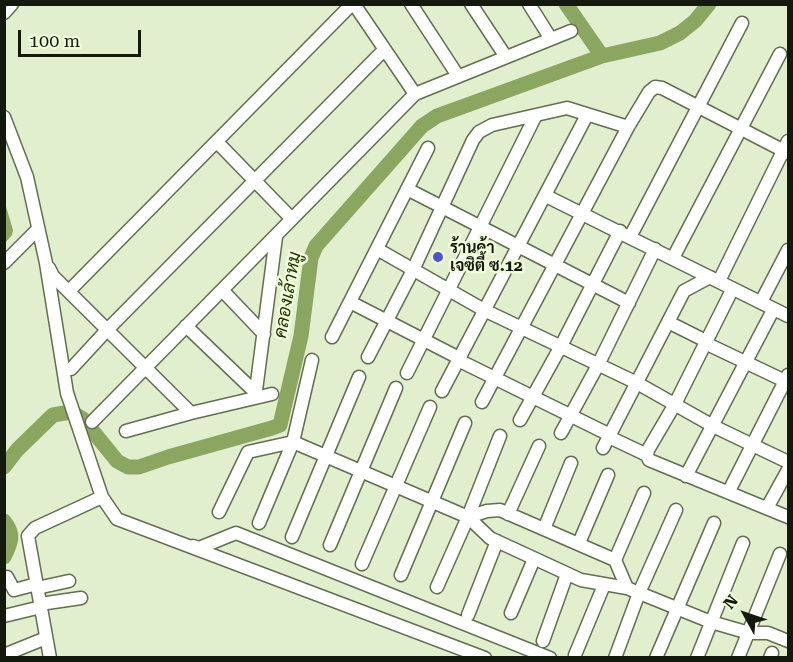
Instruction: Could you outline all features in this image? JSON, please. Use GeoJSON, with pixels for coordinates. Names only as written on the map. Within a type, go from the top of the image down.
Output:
{"type":"FeatureCollection","features":[{"type":"Feature","properties":{"kind":"street"},"geometry":{"type":"LineString","coordinates":[[4,13],[12,4]]}},
{"type":"Feature","properties":{"kind":"street"},"geometry":{"type":"LineString","coordinates":[[69,291],[353,4],[415,94]]}},
{"type":"Feature","properties":{"kind":"street"},"geometry":{"type":"LineString","coordinates":[[411,4],[458,76]]}},
{"type":"Feature","properties":{"kind":"street"},"geometry":{"type":"LineString","coordinates":[[471,4],[506,57]]}},
{"type":"Feature","properties":{"kind":"street"},"geometry":{"type":"LineString","coordinates":[[529,4],[551,39]]}},
{"type":"Feature","properties":{"kind":"street"},"geometry":{"type":"LineString","coordinates":[[520,420],[592,285],[625,234],[699,106],[742,23]]}},
{"type":"Feature","properties":{"kind":"street"},"geometry":{"type":"LineString","coordinates":[[92,422],[415,94],[571,31]]}},
{"type":"Feature","properties":{"kind":"street"},"geometry":{"type":"LineString","coordinates":[[71,369],[384,50]]}},
{"type":"Feature","properties":{"kind":"street"},"geometry":{"type":"LineString","coordinates":[[673,258],[780,54]]}},
{"type":"Feature","properties":{"kind":"street"},"geometry":{"type":"LineString","coordinates":[[482,402],[628,127],[649,92],[655,87],[662,88],[741,128],[787,148],[714,279],[684,291],[607,440]]}},
{"type":"Feature","properties":{"kind":"street"},"geometry":{"type":"LineString","coordinates":[[368,357],[413,270],[479,132],[492,125],[567,108],[628,127]]}},
{"type":"Feature","properties":{"kind":"street"},"geometry":{"type":"LineString","coordinates":[[407,373],[536,115]]}},
{"type":"Feature","properties":{"kind":"street"},"geometry":{"type":"LineString","coordinates":[[442,391],[587,115]]}},
{"type":"Feature","properties":{"kind":"street"},"geometry":{"type":"LineString","coordinates":[[4,117],[27,177],[46,264],[69,398],[102,497],[117,519],[484,657]]}},
{"type":"Feature","properties":{"kind":"street"},"geometry":{"type":"LineString","coordinates":[[217,142],[292,219]]}},
{"type":"Feature","properties":{"kind":"street"},"geometry":{"type":"LineString","coordinates":[[332,337],[428,148]]}},
{"type":"Feature","properties":{"kind":"street"},"geometry":{"type":"LineString","coordinates":[[407,189],[629,303]]}},
{"type":"Feature","properties":{"kind":"street"},"geometry":{"type":"LineString","coordinates":[[546,196],[789,316]]}},
{"type":"Feature","properties":{"kind":"street"},"geometry":{"type":"LineString","coordinates":[[4,263],[38,229]]}},
{"type":"Feature","properties":{"kind":"street"},"geometry":{"type":"LineString","coordinates":[[255,395],[276,237]]}},
{"type":"Feature","properties":{"kind":"street"},"geometry":{"type":"LineString","coordinates":[[377,249],[449,292],[637,383],[713,426],[789,462]]}},
{"type":"Feature","properties":{"kind":"street"},"geometry":{"type":"LineString","coordinates":[[561,433],[598,365],[655,249]]}},
{"type":"Feature","properties":{"kind":"street"},"geometry":{"type":"LineString","coordinates":[[761,302],[789,250]]}},
{"type":"Feature","properties":{"kind":"street"},"geometry":{"type":"LineString","coordinates":[[46,264],[53,276],[191,413]]}},
{"type":"Feature","properties":{"kind":"street"},"geometry":{"type":"LineString","coordinates":[[222,290],[264,334]]}},
{"type":"Feature","properties":{"kind":"street"},"geometry":{"type":"LineString","coordinates":[[731,292],[647,455],[649,460],[789,517]]}},
{"type":"Feature","properties":{"kind":"street"},"geometry":{"type":"LineString","coordinates":[[350,303],[571,416],[607,440],[647,455]]}},
{"type":"Feature","properties":{"kind":"street"},"geometry":{"type":"LineString","coordinates":[[686,476],[772,312]]}},
{"type":"Feature","properties":{"kind":"street"},"geometry":{"type":"LineString","coordinates":[[668,322],[786,381],[729,491]]}},
{"type":"Feature","properties":{"kind":"street"},"geometry":{"type":"LineString","coordinates":[[186,326],[255,395]]}},
{"type":"Feature","properties":{"kind":"street"},"geometry":{"type":"LineString","coordinates":[[258,523],[293,442],[312,360]]}},
{"type":"Feature","properties":{"kind":"street"},"geometry":{"type":"LineString","coordinates":[[292,537],[359,377]]}},
{"type":"Feature","properties":{"kind":"street"},"geometry":{"type":"LineString","coordinates":[[330,545],[396,388]]}},
{"type":"Feature","properties":{"kind":"street"},"geometry":{"type":"LineString","coordinates":[[126,430],[255,395],[272,394]]}},
{"type":"Feature","properties":{"kind":"street"},"geometry":{"type":"LineString","coordinates":[[362,564],[430,406]]}},
{"type":"Feature","properties":{"kind":"street"},"geometry":{"type":"LineString","coordinates":[[401,575],[465,423]]}},
{"type":"Feature","properties":{"kind":"street"},"geometry":{"type":"LineString","coordinates":[[437,586],[468,517],[500,435]]}},
{"type":"Feature","properties":{"kind":"street"},"geometry":{"type":"LineString","coordinates":[[219,512],[248,452],[293,442],[468,517],[483,533],[497,542],[581,580],[627,588],[711,622],[749,633],[768,633],[789,641]]}},
{"type":"Feature","properties":{"kind":"street"},"geometry":{"type":"LineString","coordinates":[[508,514],[539,446]]}},
{"type":"Feature","properties":{"kind":"street"},"geometry":{"type":"LineString","coordinates":[[544,529],[572,463]]}},
{"type":"Feature","properties":{"kind":"street"},"geometry":{"type":"LineString","coordinates":[[767,508],[789,470]]}},
{"type":"Feature","properties":{"kind":"street"},"geometry":{"type":"LineString","coordinates":[[579,543],[608,475]]}},
{"type":"Feature","properties":{"kind":"street"},"geometry":{"type":"LineString","coordinates":[[615,560],[644,493]]}},
{"type":"Feature","properties":{"kind":"street"},"geometry":{"type":"LineString","coordinates":[[50,657],[28,536],[31,531],[102,497]]}},
{"type":"Feature","properties":{"kind":"street"},"geometry":{"type":"LineString","coordinates":[[102,497],[117,516],[199,548],[236,534],[550,657]]}},
{"type":"Feature","properties":{"kind":"street"},"geometry":{"type":"LineString","coordinates":[[468,517],[494,509],[579,543],[615,560],[627,588]]}},
{"type":"Feature","properties":{"kind":"street"},"geometry":{"type":"LineString","coordinates":[[615,657],[639,593],[676,510]]}},
{"type":"Feature","properties":{"kind":"street"},"geometry":{"type":"LineString","coordinates":[[656,657],[714,523]]}},
{"type":"Feature","properties":{"kind":"street"},"geometry":{"type":"LineString","coordinates":[[468,615],[497,542]]}},
{"type":"Feature","properties":{"kind":"street"},"geometry":{"type":"LineString","coordinates":[[697,657],[743,543]]}},
{"type":"Feature","properties":{"kind":"street"},"geometry":{"type":"LineString","coordinates":[[738,657],[780,554]]}},
{"type":"Feature","properties":{"kind":"street"},"geometry":{"type":"LineString","coordinates":[[511,613],[534,559]]}},
{"type":"Feature","properties":{"kind":"street"},"geometry":{"type":"LineString","coordinates":[[543,641],[567,574]]}},
{"type":"Feature","properties":{"kind":"street"},"geometry":{"type":"LineString","coordinates":[[7,577],[14,590],[69,581]]}},
{"type":"Feature","properties":{"kind":"street"},"geometry":{"type":"LineString","coordinates":[[575,655],[604,585]]}},
{"type":"Feature","properties":{"kind":"street"},"geometry":{"type":"LineString","coordinates":[[4,616],[81,598]]}},
{"type":"Feature","properties":{"kind":"street"},"geometry":{"type":"LineString","coordinates":[[4,655],[46,638]]}},
{"type":"Feature","properties":{"kind":"shaded area"},"geometry":{"type":"Polygon","coordinates":[[[4,200],[13,230],[5,243],[4,200]]]}},
{"type":"Feature","properties":{"kind":"waterway"},"geometry":{"type":"LineString","coordinates":[[566,4],[602,56]]}},
{"type":"Feature","properties":{"kind":"waterway","name":"คลองเล้าหมู"},"geometry":{"type":"LineString","coordinates":[[4,467],[17,450],[53,415],[71,412],[83,419],[117,461],[128,467],[139,467],[280,425],[301,336],[311,258],[316,246],[422,126],[437,116],[602,56],[660,43],[680,33],[695,21],[709,4]]}},
{"type":"Feature","properties":{"kind":"waterway","name":"คลองเล้าหมู"},"geometry":{"type":"LineString","coordinates":[[4,521],[11,534],[4,557]]}},
{"type":"Feature","properties":{"kind":"place","name":"ร้านค้า เจซิตี้ ซ.12"},"geometry":{"type":"Point","coordinates":[438,257]}}]}
